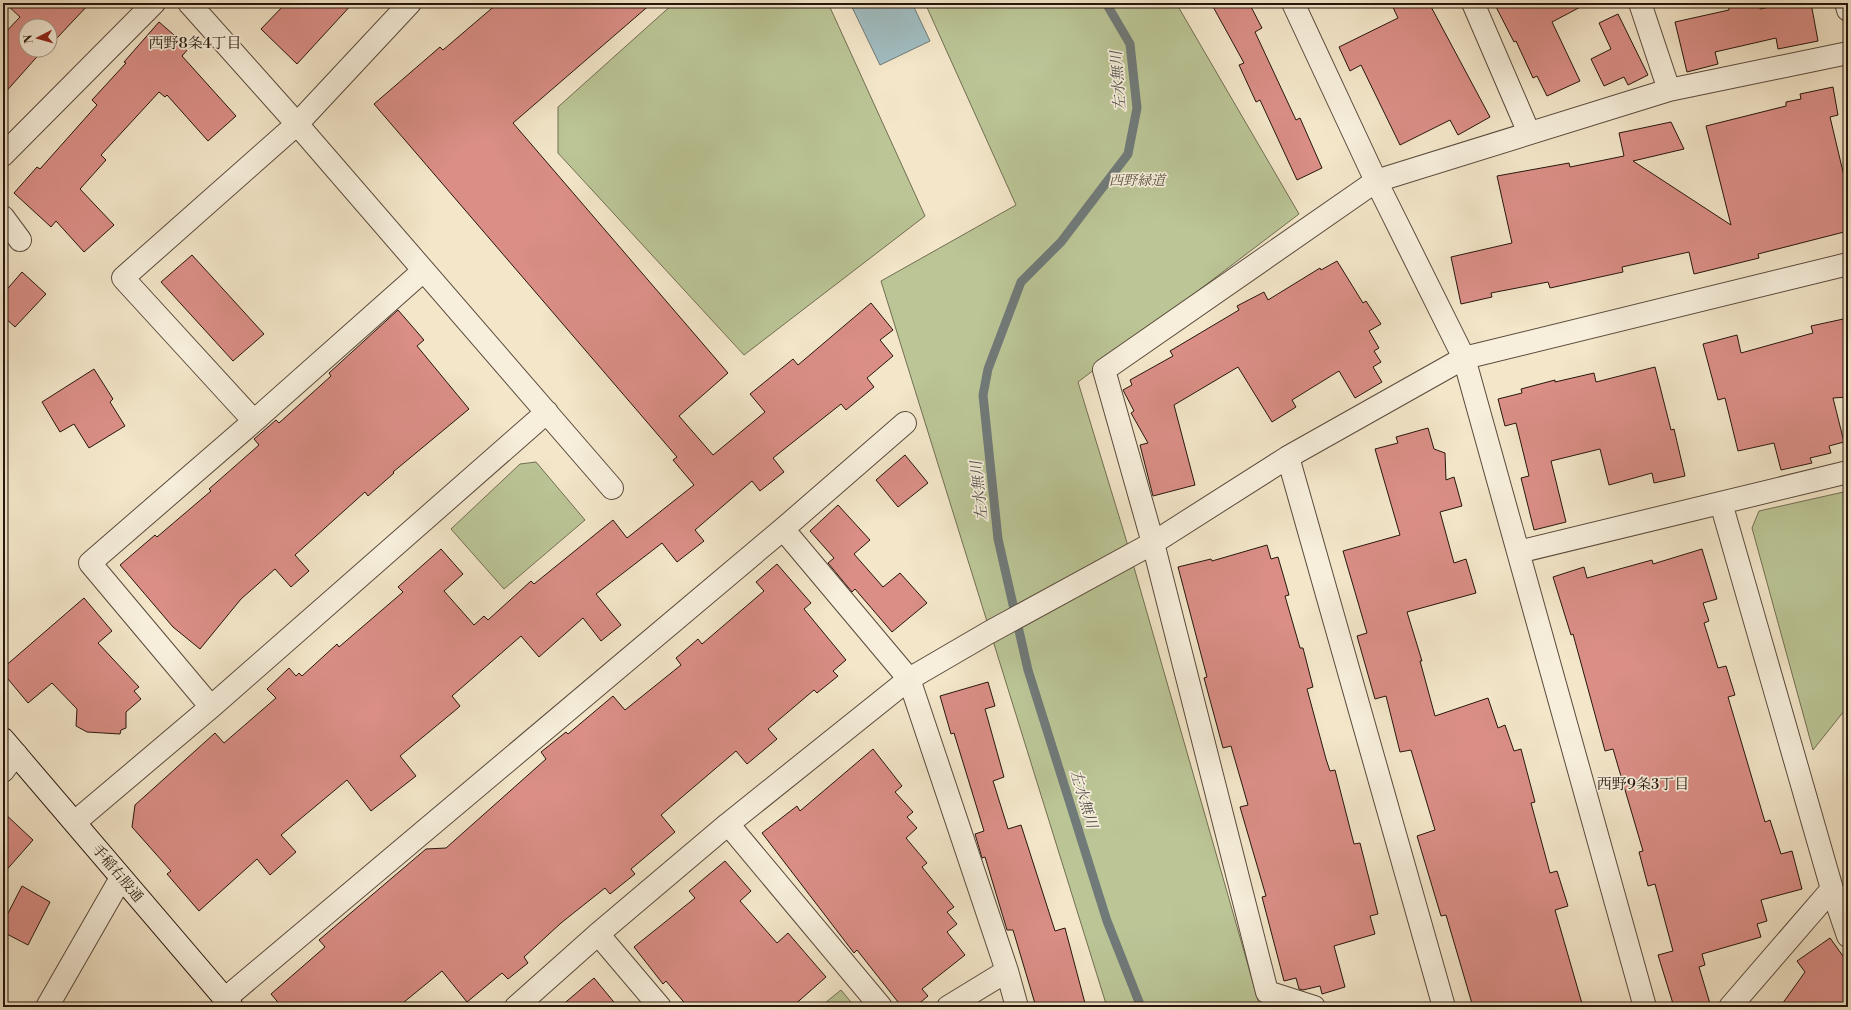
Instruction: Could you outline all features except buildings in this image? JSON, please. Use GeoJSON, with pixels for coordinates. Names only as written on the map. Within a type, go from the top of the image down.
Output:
{"type":"FeatureCollection","features":[{"type":"Feature","properties":{"kind":"street"},"geometry":{"type":"LineString","coordinates":[[3,154],[154,3]]}},
{"type":"Feature","properties":{"kind":"street"},"geometry":{"type":"LineString","coordinates":[[189,3],[297,124],[612,488]]}},
{"type":"Feature","properties":{"kind":"street"},"geometry":{"type":"LineString","coordinates":[[254,421],[123,278],[297,124],[410,3]]}},
{"type":"Feature","properties":{"kind":"street"},"geometry":{"type":"LineString","coordinates":[[1293,3],[1376,181],[1464,358],[1645,1007]]}},
{"type":"Feature","properties":{"kind":"street"},"geometry":{"type":"LineString","coordinates":[[1473,3],[1528,133]]}},
{"type":"Feature","properties":{"kind":"street"},"geometry":{"type":"LineString","coordinates":[[1640,3],[1669,90]]}},
{"type":"Feature","properties":{"kind":"street"},"geometry":{"type":"LineString","coordinates":[[1846,3],[1848,10]]}},
{"type":"Feature","properties":{"kind":"street"},"geometry":{"type":"LineString","coordinates":[[1314,1007],[1267,992],[1153,543],[1104,370],[1376,181],[1669,90],[1848,53]]}},
{"type":"Feature","properties":{"kind":"street"},"geometry":{"type":"LineString","coordinates":[[3,217],[20,240]]}},
{"type":"Feature","properties":{"kind":"street"},"geometry":{"type":"LineString","coordinates":[[516,1007],[598,934],[728,824],[909,679],[988,633],[1153,543],[1288,458],[1464,358],[1848,264]]}},
{"type":"Feature","properties":{"kind":"street"},"geometry":{"type":"LineString","coordinates":[[211,706],[90,563],[254,421],[423,271]]}},
{"type":"Feature","properties":{"kind":"street"},"geometry":{"type":"LineString","coordinates":[[75,822],[211,706],[546,412]]}},
{"type":"Feature","properties":{"kind":"street"},"geometry":{"type":"LineString","coordinates":[[229,1003],[905,423]]}},
{"type":"Feature","properties":{"kind":"street"},"geometry":{"type":"LineString","coordinates":[[1288,458],[1444,1007]]}},
{"type":"Feature","properties":{"kind":"street"},"geometry":{"type":"LineString","coordinates":[[1518,552],[1848,472]]}},
{"type":"Feature","properties":{"kind":"street"},"geometry":{"type":"LineString","coordinates":[[1721,503],[1832,889],[1848,936]]}},
{"type":"Feature","properties":{"kind":"street"},"geometry":{"type":"LineString","coordinates":[[783,529],[909,679],[1007,971],[1017,1007]]}},
{"type":"Feature","properties":{"kind":"street"},"geometry":{"type":"LineString","coordinates":[[3,771],[9,746]]}},
{"type":"Feature","properties":{"kind":"street","name":"手稲右股通"},"geometry":{"type":"LineString","coordinates":[[9,746],[229,1003]]}},
{"type":"Feature","properties":{"kind":"street"},"geometry":{"type":"LineString","coordinates":[[728,824],[881,1007]]}},
{"type":"Feature","properties":{"kind":"street"},"geometry":{"type":"LineString","coordinates":[[47,1007],[121,878]]}},
{"type":"Feature","properties":{"kind":"street"},"geometry":{"type":"LineString","coordinates":[[1730,1007],[1832,889]]}},
{"type":"Feature","properties":{"kind":"street"},"geometry":{"type":"LineString","coordinates":[[598,934],[660,1007]]}},
{"type":"Feature","properties":{"kind":"street"},"geometry":{"type":"LineString","coordinates":[[948,1007],[1007,971]]}},
{"type":"Feature","properties":{"kind":"green space"},"geometry":{"type":"Polygon","coordinates":[[[674,3],[828,3],[925,216],[744,355],[558,153],[558,107],[674,3]]]}},
{"type":"Feature","properties":{"kind":"green space","name":"西野緑道"},"geometry":{"type":"Polygon","coordinates":[[[925,3],[1176,3],[1299,214],[1078,382],[1125,536],[1260,1007],[1107,1007],[881,281],[1016,205],[925,3]]]}},
{"type":"Feature","properties":{"kind":"green space"},"geometry":{"type":"Polygon","coordinates":[[[536,462],[585,520],[504,589],[451,529],[520,464],[536,462]]]}},
{"type":"Feature","properties":{"kind":"green space"},"geometry":{"type":"Polygon","coordinates":[[[1848,491],[1848,706],[1813,750],[1752,528],[1759,511],[1848,491]]]}},
{"type":"Feature","properties":{"kind":"green space"},"geometry":{"type":"Polygon","coordinates":[[[841,990],[855,1007],[820,1007],[841,990]]]}},
{"type":"Feature","properties":{"kind":"water"},"geometry":{"type":"Polygon","coordinates":[[[850,3],[912,3],[930,41],[880,65],[850,3]]]}},
{"type":"Feature","properties":{"kind":"waterway","name":"左水無川"},"geometry":{"type":"LineString","coordinates":[[1106,3],[1130,44],[1137,108],[1128,154],[1061,242],[1021,282],[988,369],[983,395],[998,539],[1028,670],[1107,921],[1141,1007]]}},
{"type":"Feature","properties":{"kind":"district","name":"西野8条4丁目"},"geometry":{"type":"Point","coordinates":[195,43]}},
{"type":"Feature","properties":{"kind":"district","name":"西野9条3丁目"},"geometry":{"type":"Point","coordinates":[1643,784]}}]}
